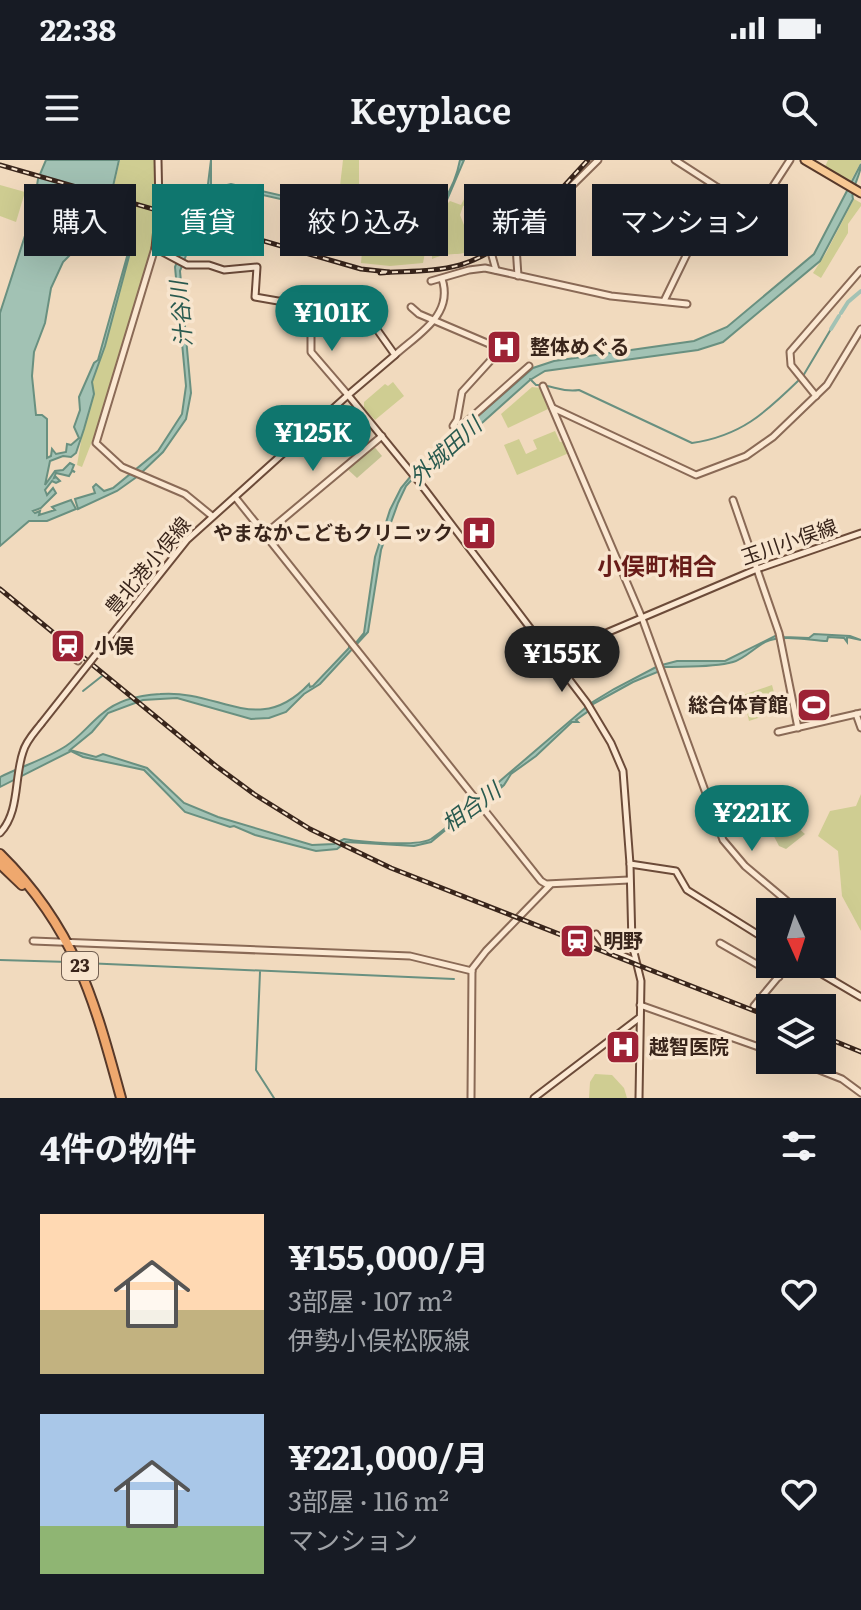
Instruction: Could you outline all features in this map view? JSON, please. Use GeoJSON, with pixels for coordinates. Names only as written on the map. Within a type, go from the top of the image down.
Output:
{"type":"FeatureCollection","features":[{"type":"Feature","properties":{"kind":"highway"},"geometry":{"type":"LineString","coordinates":[[0,846],[38,898]]}},
{"type":"Feature","properties":{"kind":"highway","name":"23"},"geometry":{"type":"LineString","coordinates":[[0,856],[38,898],[86,978],[99,1016],[119,1098]]}},
{"type":"Feature","properties":{"kind":"highway"},"geometry":{"type":"LineString","coordinates":[[0,864],[38,898]]}},
{"type":"Feature","properties":{"kind":"main road"},"geometry":{"type":"LineString","coordinates":[[805,160],[859,192]]}},
{"type":"Feature","properties":{"kind":"street"},"geometry":{"type":"LineString","coordinates":[[158,160],[158,184]]}},
{"type":"Feature","properties":{"kind":"street"},"geometry":{"type":"LineString","coordinates":[[518,276],[516,246],[519,239],[598,160]]}},
{"type":"Feature","properties":{"kind":"street"},"geometry":{"type":"LineString","coordinates":[[675,160],[713,184]]}},
{"type":"Feature","properties":{"kind":"street"},"geometry":{"type":"LineString","coordinates":[[774,184],[790,160]]}},
{"type":"Feature","properties":{"kind":"street"},"geometry":{"type":"LineString","coordinates":[[153,256],[96,445],[132,472],[185,494],[212,516]]}},
{"type":"Feature","properties":{"kind":"street"},"geometry":{"type":"LineString","coordinates":[[168,256],[184,264],[209,265],[224,270],[257,267],[255,297],[278,301],[305,300],[311,352],[410,470],[593,711],[624,772],[632,944],[641,981],[639,1098]]}},
{"type":"Feature","properties":{"kind":"street"},"geometry":{"type":"LineString","coordinates":[[492,256],[496,270]]}},
{"type":"Feature","properties":{"kind":"street"},"geometry":{"type":"LineString","coordinates":[[664,301],[686,256]]}},
{"type":"Feature","properties":{"kind":"street"},"geometry":{"type":"LineString","coordinates":[[431,281],[476,268],[611,296],[687,304]]}},
{"type":"Feature","properties":{"kind":"street"},"geometry":{"type":"LineString","coordinates":[[816,396],[791,365],[790,352],[861,270]]}},
{"type":"Feature","properties":{"kind":"street"},"geometry":{"type":"LineString","coordinates":[[434,320],[444,301],[442,279]]}},
{"type":"Feature","properties":{"kind":"street"},"geometry":{"type":"LineString","coordinates":[[411,307],[419,314],[501,349],[462,392],[455,428],[529,366]]}},
{"type":"Feature","properties":{"kind":"street"},"geometry":{"type":"LineString","coordinates":[[306,315],[366,314],[395,355]]}},
{"type":"Feature","properties":{"kind":"street","name":"豊北港小俣線"},"geometry":{"type":"LineString","coordinates":[[0,833],[9,820],[26,744],[187,540],[434,320]]}},
{"type":"Feature","properties":{"kind":"street"},"geometry":{"type":"LineString","coordinates":[[552,407],[695,475],[755,451],[829,382],[861,329]]}},
{"type":"Feature","properties":{"kind":"street"},"geometry":{"type":"LineString","coordinates":[[543,386],[642,618],[725,844],[783,898]]}},
{"type":"Feature","properties":{"kind":"street"},"geometry":{"type":"LineString","coordinates":[[265,534],[382,436]]}},
{"type":"Feature","properties":{"kind":"street"},"geometry":{"type":"LineString","coordinates":[[235,497],[541,881],[550,884],[629,880]]}},
{"type":"Feature","properties":{"kind":"street"},"geometry":{"type":"LineString","coordinates":[[733,500],[779,633],[798,728]]}},
{"type":"Feature","properties":{"kind":"street","name":"玉川小俣線"},"geometry":{"type":"LineString","coordinates":[[552,656],[757,569],[861,533]]}},
{"type":"Feature","properties":{"kind":"street"},"geometry":{"type":"LineString","coordinates":[[562,652],[559,658],[562,669]]}},
{"type":"Feature","properties":{"kind":"street"},"geometry":{"type":"LineString","coordinates":[[68,653],[78,661]]}},
{"type":"Feature","properties":{"kind":"street"},"geometry":{"type":"LineString","coordinates":[[778,732],[858,713],[861,728]]}},
{"type":"Feature","properties":{"kind":"street"},"geometry":{"type":"LineString","coordinates":[[630,864],[676,871],[687,890],[756,933]]}},
{"type":"Feature","properties":{"kind":"street"},"geometry":{"type":"LineString","coordinates":[[471,1098],[472,971],[486,951],[550,884]]}},
{"type":"Feature","properties":{"kind":"street"},"geometry":{"type":"LineString","coordinates":[[596,934],[606,948],[636,961]]}},
{"type":"Feature","properties":{"kind":"street"},"geometry":{"type":"LineString","coordinates":[[33,941],[410,956],[472,971]]}},
{"type":"Feature","properties":{"kind":"street"},"geometry":{"type":"LineString","coordinates":[[720,943],[756,964]]}},
{"type":"Feature","properties":{"kind":"street"},"geometry":{"type":"LineString","coordinates":[[754,1006],[778,978]]}},
{"type":"Feature","properties":{"kind":"street"},"geometry":{"type":"LineString","coordinates":[[829,978],[861,997]]}},
{"type":"Feature","properties":{"kind":"street"},"geometry":{"type":"LineString","coordinates":[[640,1005],[756,1046]]}},
{"type":"Feature","properties":{"kind":"street"},"geometry":{"type":"LineString","coordinates":[[534,1098],[640,1017]]}},
{"type":"Feature","properties":{"kind":"street"},"geometry":{"type":"LineString","coordinates":[[830,1074],[861,1093]]}},
{"type":"Feature","properties":{"kind":"shaded area"},"geometry":{"type":"Polygon","coordinates":[[[120,160],[158,160],[158,184],[152,184],[152,254],[147,276],[112,390],[82,467],[77,465],[84,424],[94,394],[92,382],[105,347],[129,256],[136,256],[136,184],[115,184],[120,160]]]}},
{"type":"Feature","properties":{"kind":"shaded area"},"geometry":{"type":"Polygon","coordinates":[[[343,160],[359,160],[359,184],[340,184],[343,160]]]}},
{"type":"Feature","properties":{"kind":"shaded area"},"geometry":{"type":"Polygon","coordinates":[[[828,160],[861,162],[849,184],[824,169],[828,160]]]}},
{"type":"Feature","properties":{"kind":"shaded area"},"geometry":{"type":"Polygon","coordinates":[[[0,185],[24,192],[16,222],[0,216],[0,185]]]}},
{"type":"Feature","properties":{"kind":"shaded area"},"geometry":{"type":"Polygon","coordinates":[[[464,199],[460,215],[464,225],[464,253],[448,255],[448,203],[461,205],[464,199]]]}},
{"type":"Feature","properties":{"kind":"shaded area"},"geometry":{"type":"Polygon","coordinates":[[[854,199],[861,206],[848,224],[848,233],[821,278],[813,273],[854,199]]]}},
{"type":"Feature","properties":{"kind":"shaded area"},"geometry":{"type":"Polygon","coordinates":[[[362,256],[424,256],[423,263],[390,266],[361,263],[362,256]]]}},
{"type":"Feature","properties":{"kind":"shaded area"},"geometry":{"type":"Polygon","coordinates":[[[393,382],[404,396],[375,420],[364,408],[364,402],[385,384],[388,386],[393,382]]]}},
{"type":"Feature","properties":{"kind":"shaded area"},"geometry":{"type":"Polygon","coordinates":[[[532,387],[540,388],[548,409],[508,428],[501,414],[532,387]]]}},
{"type":"Feature","properties":{"kind":"shaded area"},"geometry":{"type":"Polygon","coordinates":[[[555,431],[560,442],[565,441],[569,453],[517,475],[504,445],[519,439],[526,454],[537,449],[533,440],[555,431]]]}},
{"type":"Feature","properties":{"kind":"shaded area"},"geometry":{"type":"Polygon","coordinates":[[[372,444],[382,456],[357,478],[345,467],[372,444]]]}},
{"type":"Feature","properties":{"kind":"shaded area"},"geometry":{"type":"Polygon","coordinates":[[[772,685],[779,711],[749,721],[743,695],[772,685]]]}},
{"type":"Feature","properties":{"kind":"shaded area"},"geometry":{"type":"Polygon","coordinates":[[[763,790],[781,798],[791,822],[805,834],[786,849],[779,846],[766,821],[770,818],[759,793],[763,790]]]}},
{"type":"Feature","properties":{"kind":"shaded area"},"geometry":{"type":"Polygon","coordinates":[[[861,794],[861,931],[842,896],[838,851],[818,836],[830,811],[856,806],[861,794]]]}},
{"type":"Feature","properties":{"kind":"shaded area"},"geometry":{"type":"Polygon","coordinates":[[[595,1074],[612,1075],[624,1088],[627,1098],[589,1098],[590,1082],[595,1074]]]}},
{"type":"Feature","properties":{"kind":"water"},"geometry":{"type":"Polygon","coordinates":[[[46,160],[119,160],[114,184],[37,184],[46,160]]]}},
{"type":"Feature","properties":{"kind":"water"},"geometry":{"type":"Polygon","coordinates":[[[460,160],[464,160],[448,198],[448,193],[460,160]]]}},
{"type":"Feature","properties":{"kind":"water","name":"外城田川"},"geometry":{"type":"Polygon","coordinates":[[[861,164],[853,199],[820,261],[723,342],[698,350],[545,371],[530,380],[435,465],[427,466],[417,474],[406,486],[381,550],[368,632],[320,684],[304,694],[286,712],[269,718],[251,719],[177,698],[143,700],[108,713],[92,732],[70,750],[96,757],[103,754],[147,768],[184,803],[218,817],[312,845],[334,844],[344,839],[414,843],[431,839],[476,806],[476,802],[489,790],[481,802],[502,785],[493,787],[591,703],[658,666],[677,661],[725,661],[781,633],[784,637],[809,638],[814,634],[850,636],[861,640],[847,637],[847,642],[844,638],[828,637],[827,641],[779,638],[765,642],[733,662],[664,667],[593,704],[576,720],[578,722],[572,722],[536,756],[511,774],[504,785],[477,809],[460,818],[431,842],[414,846],[346,842],[337,849],[316,851],[255,835],[185,812],[144,770],[83,757],[71,751],[0,787],[0,777],[58,751],[109,708],[130,699],[182,694],[255,710],[273,708],[290,700],[309,684],[313,686],[349,648],[349,642],[355,644],[364,633],[375,557],[390,510],[401,488],[415,471],[533,368],[554,361],[694,341],[727,327],[814,254],[861,164]]]}},
{"type":"Feature","properties":{"kind":"water"},"geometry":{"type":"Polygon","coordinates":[[[264,192],[280,195],[280,199],[264,195],[264,192]]]}},
{"type":"Feature","properties":{"kind":"water"},"geometry":{"type":"Polygon","coordinates":[[[24,239],[24,256],[69,256],[51,288],[45,323],[34,352],[32,376],[36,415],[47,419],[47,458],[51,456],[52,449],[56,454],[66,452],[67,444],[71,445],[79,438],[74,427],[80,410],[79,397],[98,360],[129,256],[92,382],[94,394],[76,453],[50,461],[45,485],[55,471],[63,470],[70,463],[74,465],[72,470],[75,472],[72,471],[69,476],[56,473],[54,478],[60,481],[52,481],[45,490],[47,495],[53,488],[56,493],[41,508],[33,511],[40,511],[39,515],[71,500],[76,509],[47,521],[29,521],[0,546],[0,313],[24,239]]]}},
{"type":"Feature","properties":{"kind":"water","name":"汁谷川"},"geometry":{"type":"Polygon","coordinates":[[[179,256],[186,256],[180,271],[191,393],[186,419],[163,452],[138,476],[117,491],[78,509],[75,499],[95,493],[93,487],[96,484],[104,491],[113,488],[158,451],[182,414],[186,386],[175,267],[179,256]]]}},
{"type":"Feature","properties":{"kind":"waterway"},"geometry":{"type":"LineString","coordinates":[[841,313],[861,291]]}},
{"type":"Feature","properties":{"kind":"waterway"},"geometry":{"type":"LineString","coordinates":[[831,329],[839,316]]}},
{"type":"Feature","properties":{"kind":"waterway"},"geometry":{"type":"LineString","coordinates":[[803,376],[831,329]]}},
{"type":"Feature","properties":{"kind":"waterway"},"geometry":{"type":"LineString","coordinates":[[530,379],[536,385],[579,390],[692,443],[738,429],[775,403],[799,380]]}},
{"type":"Feature","properties":{"kind":"waterway"},"geometry":{"type":"LineString","coordinates":[[83,691],[102,676]]}},
{"type":"Feature","properties":{"kind":"waterway"},"geometry":{"type":"LineString","coordinates":[[0,960],[69,962]]}},
{"type":"Feature","properties":{"kind":"waterway"},"geometry":{"type":"LineString","coordinates":[[84,963],[454,979]]}},
{"type":"Feature","properties":{"kind":"waterway"},"geometry":{"type":"LineString","coordinates":[[260,972],[256,1070],[274,1098]]}},
{"type":"Feature","properties":{"kind":"railway"},"geometry":{"type":"LineString","coordinates":[[380,273],[441,269],[479,257],[530,221],[588,160]]}},
{"type":"Feature","properties":{"kind":"railway"},"geometry":{"type":"LineString","coordinates":[[0,165],[361,269],[389,272]]}},
{"type":"Feature","properties":{"kind":"railway"},"geometry":{"type":"LineString","coordinates":[[0,589],[216,766],[310,829],[391,868],[756,1011]]}},
{"type":"Feature","properties":{"kind":"railway"},"geometry":{"type":"LineString","coordinates":[[836,1042],[861,1052]]}},
{"type":"Feature","properties":{"kind":"place","name":"整体めぐる"},"geometry":{"type":"Point","coordinates":[504,347]}},
{"type":"Feature","properties":{"kind":"place","name":"やまなかこどもクリニック"},"geometry":{"type":"Point","coordinates":[479,533]}},
{"type":"Feature","properties":{"kind":"place","name":"小俣"},"geometry":{"type":"Point","coordinates":[68,646]}},
{"type":"Feature","properties":{"kind":"place","name":"総合体育館"},"geometry":{"type":"Point","coordinates":[814,705]}},
{"type":"Feature","properties":{"kind":"place","name":"明野"},"geometry":{"type":"Point","coordinates":[577,941]}},
{"type":"Feature","properties":{"kind":"place","name":"越智医院"},"geometry":{"type":"Point","coordinates":[623,1047]}},
{"type":"Feature","properties":{"kind":"district","name":"小俣町相合"},"geometry":{"type":"Point","coordinates":[657,567]}},
{"type":"Feature","properties":{"kind":"water label","name":"相合川"},"geometry":{"type":"Point","coordinates":[471,807]}}]}
